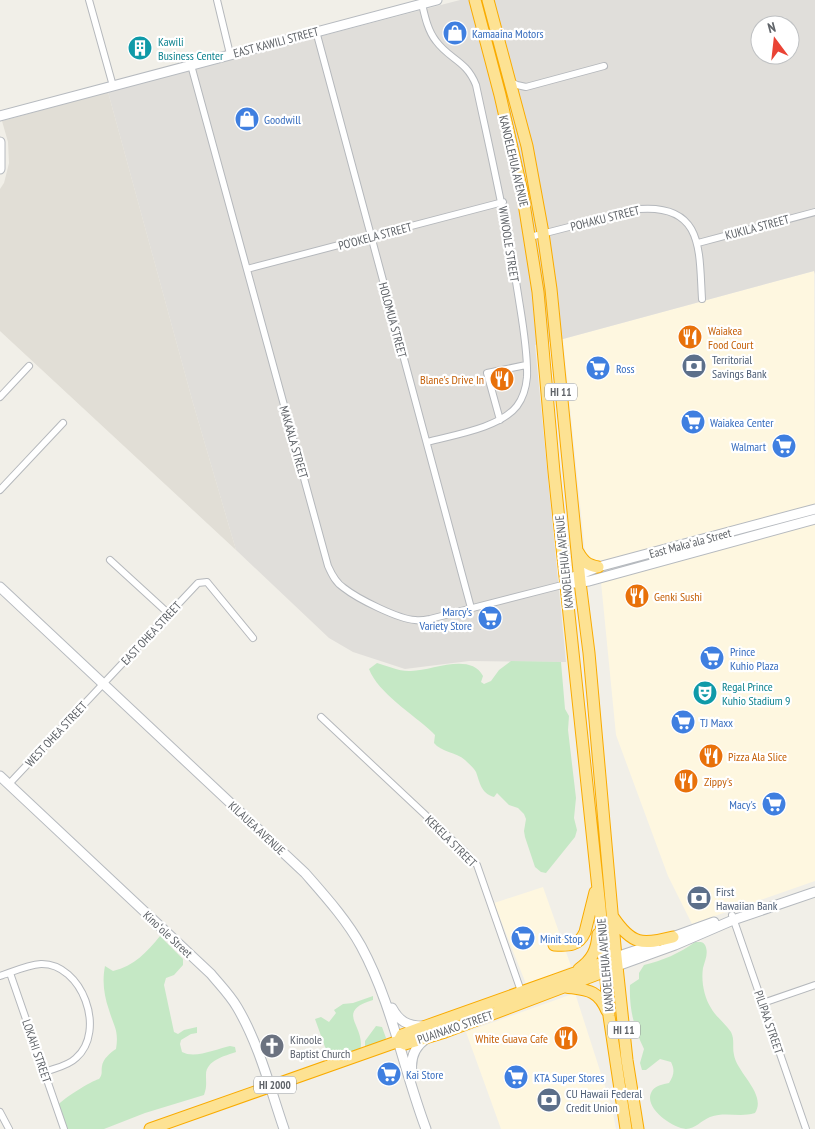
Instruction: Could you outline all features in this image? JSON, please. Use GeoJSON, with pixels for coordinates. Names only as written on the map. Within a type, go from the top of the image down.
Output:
{"type":"FeatureCollection","features":[{"type":"Feature","properties":{"kind":"highway","name":"KANOELEHUA AVENUE"},"geometry":{"type":"LineString","coordinates":[[474,0],[512,144],[530,237],[538,292],[600,908],[609,1016],[626,1129]]}},
{"type":"Feature","properties":{"kind":"highway","name":"KANOELEHUA AVENUE"},"geometry":{"type":"LineString","coordinates":[[488,1],[527,146],[551,289],[590,663],[612,916],[628,1069],[638,1129]]}},
{"type":"Feature","properties":{"kind":"highway"},"geometry":{"type":"LineString","coordinates":[[577,550],[585,562],[598,568]]}},
{"type":"Feature","properties":{"kind":"highway"},"geometry":{"type":"LineString","coordinates":[[554,944],[572,945],[582,938],[587,927],[597,883]]}},
{"type":"Feature","properties":{"kind":"highway"},"geometry":{"type":"LineString","coordinates":[[570,975],[582,968],[594,954],[597,944],[600,908]]}},
{"type":"Feature","properties":{"kind":"highway"},"geometry":{"type":"LineString","coordinates":[[612,916],[627,934],[638,941],[652,942],[673,937]]}},
{"type":"Feature","properties":{"kind":"highway","name":"PUAINAKO STREET"},"geometry":{"type":"LineString","coordinates":[[523,997],[570,975],[617,962]]}},
{"type":"Feature","properties":{"kind":"highway","name":"PUAINAKO STREET"},"geometry":{"type":"LineString","coordinates":[[399,1041],[402,1035],[427,1032],[523,997],[564,986],[605,966]]}},
{"type":"Feature","properties":{"kind":"highway"},"geometry":{"type":"LineString","coordinates":[[564,986],[595,993],[604,1002],[609,1016]]}},
{"type":"Feature","properties":{"kind":"highway","name":"HI 2000"},"geometry":{"type":"LineString","coordinates":[[150,1129],[399,1041]]}},
{"type":"Feature","properties":{"kind":"street"},"geometry":{"type":"LineString","coordinates":[[89,0],[113,86]]}},
{"type":"Feature","properties":{"kind":"street"},"geometry":{"type":"LineString","coordinates":[[217,0],[230,54]]}},
{"type":"Feature","properties":{"kind":"street","name":"EAST KAWILI STREET"},"geometry":{"type":"LineString","coordinates":[[0,116],[437,0]]}},
{"type":"Feature","properties":{"kind":"street","name":"WIWOOLE STREET"},"geometry":{"type":"LineString","coordinates":[[422,4],[432,36],[444,50],[463,64],[473,78],[503,202],[522,327],[527,377],[523,394],[514,409],[500,420],[490,425],[427,442]]}},
{"type":"Feature","properties":{"kind":"street","name":"HOLOMUA STREET"},"geometry":{"type":"LineString","coordinates":[[316,31],[471,608]]}},
{"type":"Feature","properties":{"kind":"street","name":"MAKA‘ALA STREET"},"geometry":{"type":"LineString","coordinates":[[191,65],[285,412],[328,566],[333,577],[342,588],[358,597],[402,618],[416,621],[430,619],[566,582]]}},
{"type":"Feature","properties":{"kind":"street"},"geometry":{"type":"LineString","coordinates":[[516,104],[522,90],[526,87],[604,66]]}},
{"type":"Feature","properties":{"kind":"street"},"geometry":{"type":"LineString","coordinates":[[510,81],[526,87]]}},
{"type":"Feature","properties":{"kind":"street"},"geometry":{"type":"LineString","coordinates":[[0,142],[0,169]]}},
{"type":"Feature","properties":{"kind":"street","name":"PO‘OKELA STREET"},"geometry":{"type":"LineString","coordinates":[[247,269],[503,202]]}},
{"type":"Feature","properties":{"kind":"street","name":"POHAKU STREET"},"geometry":{"type":"LineString","coordinates":[[530,237],[639,208],[656,207],[668,210],[678,215],[691,228],[698,243],[702,299]]}},
{"type":"Feature","properties":{"kind":"street","name":"KUKILA STREET"},"geometry":{"type":"LineString","coordinates":[[698,243],[815,212]]}},
{"type":"Feature","properties":{"kind":"street"},"geometry":{"type":"LineString","coordinates":[[500,420],[488,373],[526,365]]}},
{"type":"Feature","properties":{"kind":"street"},"geometry":{"type":"LineString","coordinates":[[0,397],[29,366]]}},
{"type":"Feature","properties":{"kind":"street"},"geometry":{"type":"LineString","coordinates":[[0,490],[63,423]]}},
{"type":"Feature","properties":{"kind":"street","name":"East Makaʻala Street"},"geometry":{"type":"LineString","coordinates":[[580,578],[598,568],[815,509]]}},
{"type":"Feature","properties":{"kind":"street","name":"East Makaʻala Street"},"geometry":{"type":"LineString","coordinates":[[566,582],[636,568],[815,519]]}},
{"type":"Feature","properties":{"kind":"street"},"geometry":{"type":"LineString","coordinates":[[110,560],[169,614]]}},
{"type":"Feature","properties":{"kind":"street","name":"EAST OHEA STREET"},"geometry":{"type":"LineString","coordinates":[[104,684],[198,583],[207,582],[253,638]]}},
{"type":"Feature","properties":{"kind":"street","name":"KILAUEA AVENUE"},"geometry":{"type":"LineString","coordinates":[[0,587],[305,873],[341,915],[361,946],[377,980],[399,1041],[417,1105],[426,1129]]}},
{"type":"Feature","properties":{"kind":"street","name":"WEST OHEA STREET"},"geometry":{"type":"LineString","coordinates":[[8,784],[104,684]]}},
{"type":"Feature","properties":{"kind":"street","name":"KEKELA STREET"},"geometry":{"type":"LineString","coordinates":[[321,717],[477,865],[523,997]]}},
{"type":"Feature","properties":{"kind":"street","name":"Kinoʻole Street"},"geometry":{"type":"LineString","coordinates":[[0,776],[211,974],[230,997],[246,1023],[284,1129]]}},
{"type":"Feature","properties":{"kind":"street","name":"PUAINAKO STREET"},"geometry":{"type":"LineString","coordinates":[[617,962],[675,945],[732,918],[815,886]]}},
{"type":"Feature","properties":{"kind":"street","name":"PUAINAKO STREET"},"geometry":{"type":"LineString","coordinates":[[617,962],[673,937],[815,892]]}},
{"type":"Feature","properties":{"kind":"street","name":"PILIPAA STREET"},"geometry":{"type":"LineString","coordinates":[[732,918],[806,1129]]}},
{"type":"Feature","properties":{"kind":"street"},"geometry":{"type":"LineString","coordinates":[[0,976],[41,964],[52,966],[62,971],[77,984],[86,1001],[90,1023],[86,1043],[81,1052],[67,1064],[45,1072]]}},
{"type":"Feature","properties":{"kind":"street","name":"LOKAHI STREET"},"geometry":{"type":"LineString","coordinates":[[10,973],[64,1129]]}},
{"type":"Feature","properties":{"kind":"street"},"geometry":{"type":"LineString","coordinates":[[377,980],[398,1018],[427,1032],[417,1047],[411,1061],[417,1105]]}},
{"type":"Feature","properties":{"kind":"street"},"geometry":{"type":"LineString","coordinates":[[763,1003],[815,985]]}},
{"type":"Feature","properties":{"kind":"street"},"geometry":{"type":"LineString","coordinates":[[0,1112],[9,1129]]}},
{"type":"Feature","properties":{"kind":"shaded area"},"geometry":{"type":"Polygon","coordinates":[[[460,0],[815,0],[815,274],[814,271],[535,345],[566,662],[469,661],[405,669],[353,652],[329,638],[236,550],[193,403],[108,92],[460,0]]]}},
{"type":"Feature","properties":{"kind":"shaded area"},"geometry":{"type":"Polygon","coordinates":[[[108,92],[193,403],[236,550],[0,331],[0,189],[4,183],[9,163],[8,142],[2,121],[108,92]]]}},
{"type":"Feature","properties":{"kind":"shaded area","name":"Waiakea Center"},"geometry":{"type":"Polygon","coordinates":[[[814,271],[815,505],[677,540],[595,564],[588,559],[585,552],[563,339],[814,271]]]}},
{"type":"Feature","properties":{"kind":"shaded area","name":"Prince Kuhio Plaza"},"geometry":{"type":"Polygon","coordinates":[[[815,521],[815,881],[692,924],[668,876],[616,735],[601,582],[815,521]]]}},
{"type":"Feature","properties":{"kind":"shaded area"},"geometry":{"type":"Polygon","coordinates":[[[543,887],[571,966],[526,984],[494,903],[543,887]]]}},
{"type":"Feature","properties":{"kind":"shaded area"},"geometry":{"type":"Polygon","coordinates":[[[575,993],[612,1108],[616,1129],[501,1129],[466,1032],[575,993]]]}},
{"type":"Feature","properties":{"kind":"green space"},"geometry":{"type":"Polygon","coordinates":[[[511,661],[561,662],[565,709],[569,716],[568,730],[576,798],[574,818],[577,830],[575,837],[546,873],[541,872],[535,867],[525,837],[526,819],[524,814],[518,808],[509,805],[497,793],[494,797],[486,793],[473,768],[461,757],[437,746],[434,743],[435,735],[388,695],[369,669],[377,663],[407,671],[450,664],[469,665],[477,669],[483,676],[481,682],[484,684],[491,681],[499,670],[511,661]]]}},
{"type":"Feature","properties":{"kind":"green space"},"geometry":{"type":"Polygon","coordinates":[[[160,936],[183,959],[183,965],[174,975],[166,978],[164,985],[174,1032],[178,1034],[184,1030],[197,1027],[197,1033],[181,1040],[182,1052],[199,1054],[230,1046],[235,1047],[236,1052],[217,1059],[209,1066],[204,1095],[145,1113],[104,1129],[67,1129],[58,1105],[78,1090],[99,1079],[104,1061],[116,1049],[116,1033],[104,988],[105,966],[113,971],[127,966],[145,953],[160,936]]]}},
{"type":"Feature","properties":{"kind":"green space"},"geometry":{"type":"Polygon","coordinates":[[[695,942],[703,943],[706,948],[707,954],[702,978],[707,999],[713,1011],[731,1032],[736,1062],[754,1091],[758,1106],[755,1113],[716,1115],[707,1118],[692,1128],[686,1129],[666,1121],[651,1104],[650,1097],[653,1089],[669,1083],[673,1075],[673,1068],[671,1062],[660,1059],[646,1070],[642,1070],[640,1063],[644,1049],[637,1034],[633,1018],[630,1002],[630,985],[639,979],[639,973],[644,965],[671,956],[695,942]]]}},
{"type":"Feature","properties":{"kind":"green space"},"geometry":{"type":"Polygon","coordinates":[[[373,996],[373,1000],[361,1005],[355,1010],[353,1015],[361,1042],[360,1051],[330,1061],[315,1019],[321,1017],[329,1022],[336,1013],[334,1010],[343,1004],[353,1003],[373,996]]]}},
{"type":"Feature","properties":{"kind":"green space"},"geometry":{"type":"Polygon","coordinates":[[[376,1026],[382,1027],[386,1038],[384,1041],[365,1048],[365,1041],[376,1026]]]}},
{"type":"Feature","properties":{"kind":"place","name":"Kamaaina Motors"},"geometry":{"type":"Point","coordinates":[455,33]}},
{"type":"Feature","properties":{"kind":"place","name":"Kawili Business Center"},"geometry":{"type":"Point","coordinates":[140,48]}},
{"type":"Feature","properties":{"kind":"place","name":"Goodwill"},"geometry":{"type":"Point","coordinates":[247,119]}},
{"type":"Feature","properties":{"kind":"place","name":"Waiakea Food Court"},"geometry":{"type":"Point","coordinates":[690,337]}},
{"type":"Feature","properties":{"kind":"place","name":"Territorial Savings Bank"},"geometry":{"type":"Point","coordinates":[694,366]}},
{"type":"Feature","properties":{"kind":"place","name":"Ross"},"geometry":{"type":"Point","coordinates":[598,368]}},
{"type":"Feature","properties":{"kind":"place","name":"Blane's Drive In"},"geometry":{"type":"Point","coordinates":[502,379]}},
{"type":"Feature","properties":{"kind":"place","name":"Waiakea Center"},"geometry":{"type":"Point","coordinates":[693,422]}},
{"type":"Feature","properties":{"kind":"place","name":"Walmart"},"geometry":{"type":"Point","coordinates":[784,446]}},
{"type":"Feature","properties":{"kind":"place","name":"Genki Sushi"},"geometry":{"type":"Point","coordinates":[637,596]}},
{"type":"Feature","properties":{"kind":"place","name":"Marcy’s Variety Store"},"geometry":{"type":"Point","coordinates":[490,618]}},
{"type":"Feature","properties":{"kind":"place","name":"Prince Kuhio Plaza"},"geometry":{"type":"Point","coordinates":[712,658]}},
{"type":"Feature","properties":{"kind":"place","name":"Regal Prince Kuhio Stadium 9"},"geometry":{"type":"Point","coordinates":[705,693]}},
{"type":"Feature","properties":{"kind":"place","name":"TJ Maxx"},"geometry":{"type":"Point","coordinates":[683,722]}},
{"type":"Feature","properties":{"kind":"place","name":"Pizza Ala Slice"},"geometry":{"type":"Point","coordinates":[711,756]}},
{"type":"Feature","properties":{"kind":"place","name":"Zippy's"},"geometry":{"type":"Point","coordinates":[686,781]}},
{"type":"Feature","properties":{"kind":"place","name":"Macy's"},"geometry":{"type":"Point","coordinates":[774,804]}},
{"type":"Feature","properties":{"kind":"place","name":"First Hawaiian Bank"},"geometry":{"type":"Point","coordinates":[699,898]}},
{"type":"Feature","properties":{"kind":"place","name":"Minit Stop"},"geometry":{"type":"Point","coordinates":[523,938]}},
{"type":"Feature","properties":{"kind":"place","name":"White Guava Cafe"},"geometry":{"type":"Point","coordinates":[566,1038]}},
{"type":"Feature","properties":{"kind":"place","name":"Kinoole Baptist Church"},"geometry":{"type":"Point","coordinates":[272,1046]}},
{"type":"Feature","properties":{"kind":"place","name":"Kai Store"},"geometry":{"type":"Point","coordinates":[389,1074]}},
{"type":"Feature","properties":{"kind":"place","name":"KTA Super Stores"},"geometry":{"type":"Point","coordinates":[516,1077]}},
{"type":"Feature","properties":{"kind":"place","name":"CU Hawaii Federal Credit Union"},"geometry":{"type":"Point","coordinates":[549,1100]}}]}
